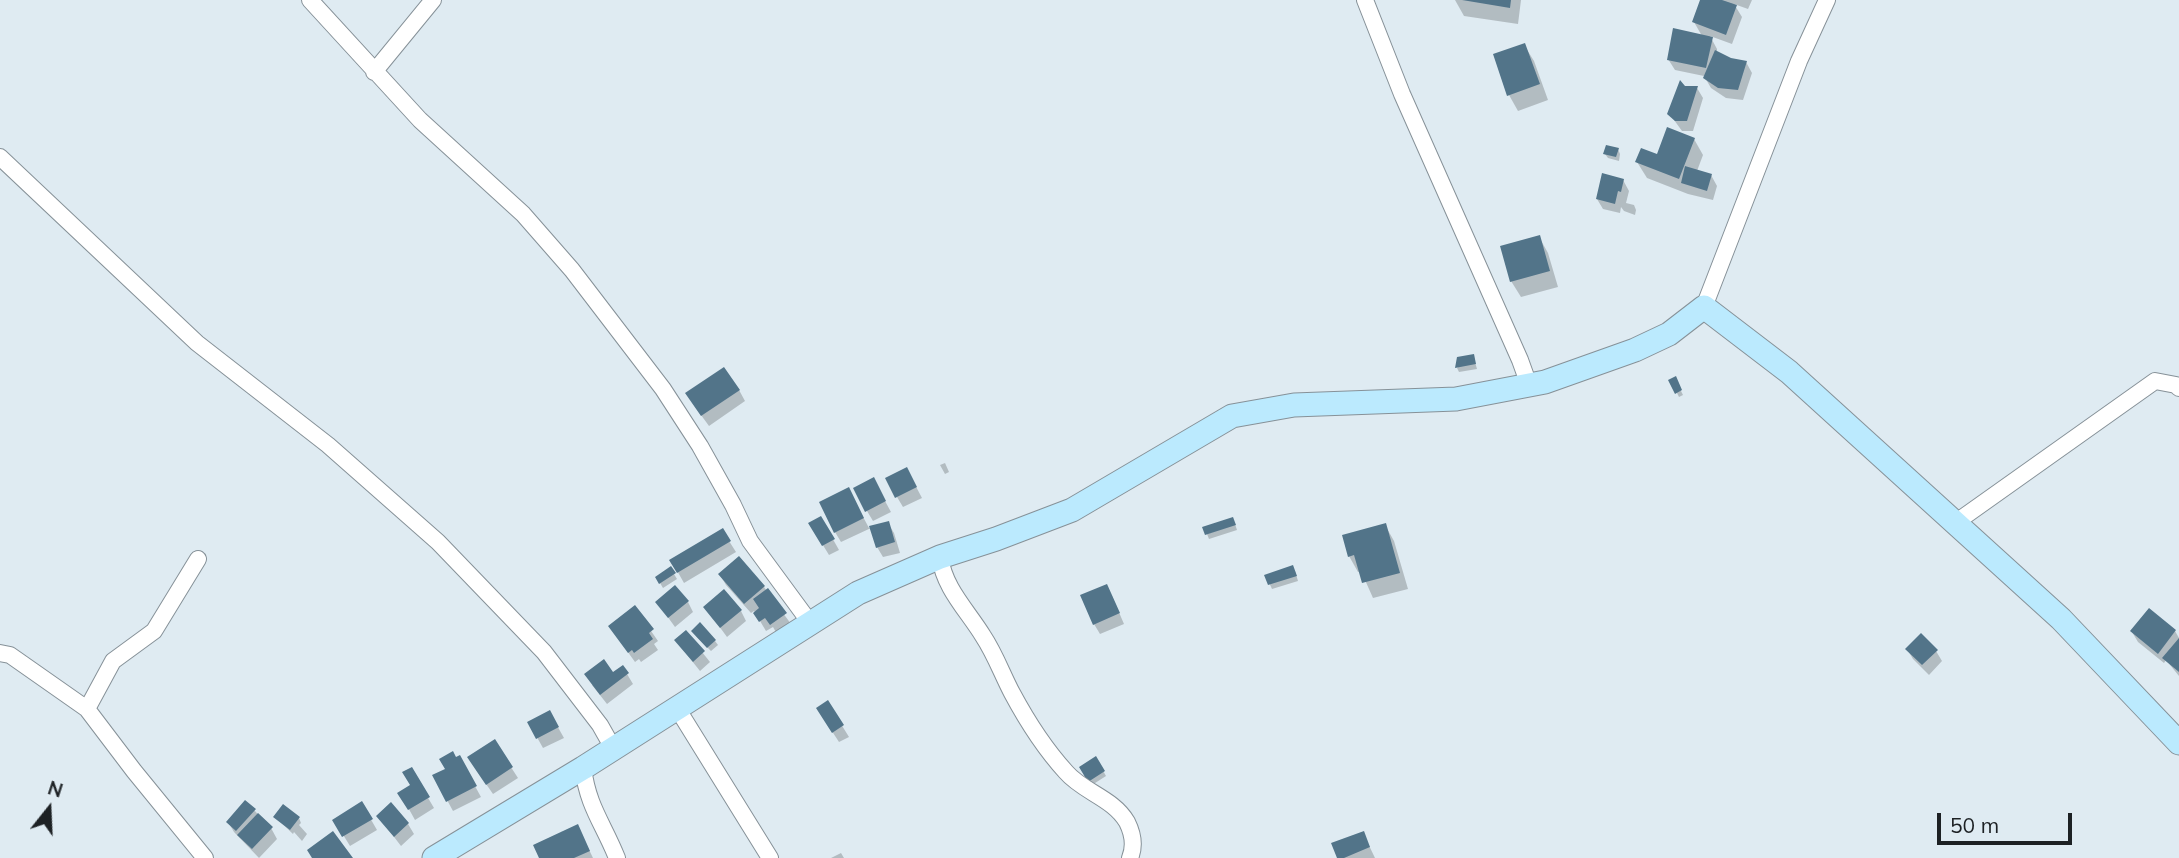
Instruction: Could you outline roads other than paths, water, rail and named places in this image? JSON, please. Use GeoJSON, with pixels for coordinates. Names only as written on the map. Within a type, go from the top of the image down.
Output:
{"type":"FeatureCollection","features":[{"type":"Feature","properties":{"kind":"main road"},"geometry":{"type":"LineString","coordinates":[[434,858],[583,768],[858,593],[940,557],[1072,510],[1232,416],[1294,405],[1456,399],[1545,382],[1635,350],[1669,334],[1704,307],[1789,372],[2062,619],[2179,743]]}},
{"type":"Feature","properties":{"kind":"street"},"geometry":{"type":"LineString","coordinates":[[310,0],[420,120],[523,215],[622,333],[700,446],[750,541],[811,624]]}},
{"type":"Feature","properties":{"kind":"street"},"geometry":{"type":"LineString","coordinates":[[374,72],[433,0]]}},
{"type":"Feature","properties":{"kind":"street"},"geometry":{"type":"LineString","coordinates":[[1365,0],[1402,94],[1529,385]]}},
{"type":"Feature","properties":{"kind":"street"},"geometry":{"type":"LineString","coordinates":[[1704,307],[1799,61],[1827,0]]}},
{"type":"Feature","properties":{"kind":"street"},"geometry":{"type":"LineString","coordinates":[[0,157],[197,343],[328,445],[438,542],[544,652],[600,725],[613,748]]}},
{"type":"Feature","properties":{"kind":"street"},"geometry":{"type":"LineString","coordinates":[[1955,523],[2155,381],[2179,388]]}},
{"type":"Feature","properties":{"kind":"street"},"geometry":{"type":"LineString","coordinates":[[940,557],[942,570],[954,595],[984,637],[1013,694],[1045,746],[1076,783],[1120,812],[1128,824],[1133,838],[1130,858]]}},
{"type":"Feature","properties":{"kind":"street"},"geometry":{"type":"LineString","coordinates":[[87,709],[113,661],[154,631],[198,559]]}},
{"type":"Feature","properties":{"kind":"street"},"geometry":{"type":"LineString","coordinates":[[0,653],[10,656],[87,709],[205,858]]}},
{"type":"Feature","properties":{"kind":"street"},"geometry":{"type":"LineString","coordinates":[[677,708],[770,858]]}},
{"type":"Feature","properties":{"kind":"street"},"geometry":{"type":"LineString","coordinates":[[583,768],[586,793],[617,858]]}}]}
